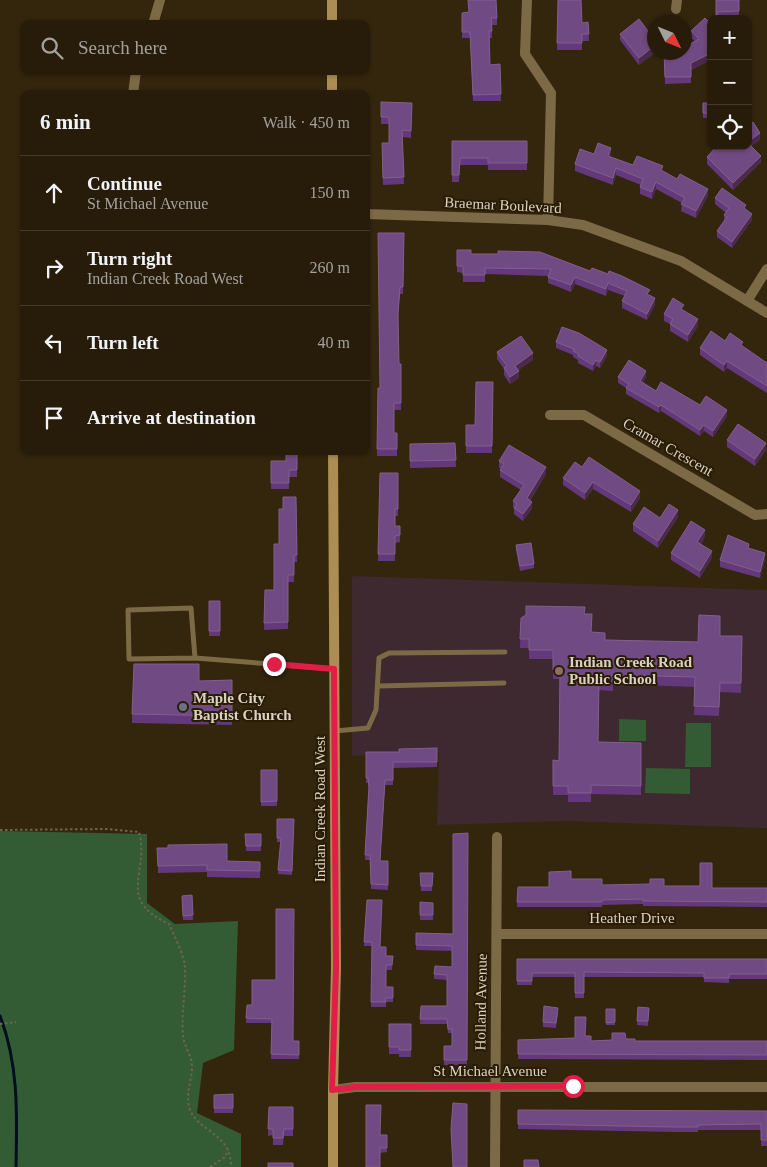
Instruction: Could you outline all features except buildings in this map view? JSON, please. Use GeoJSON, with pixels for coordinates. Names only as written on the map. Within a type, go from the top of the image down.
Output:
{"type":"FeatureCollection","features":[{"type":"Feature","properties":{"kind":"street"},"geometry":{"type":"LineString","coordinates":[[154,20],[160,0]]}},
{"type":"Feature","properties":{"kind":"street"},"geometry":{"type":"LineString","coordinates":[[332,0],[332,20]]}},
{"type":"Feature","properties":{"kind":"street"},"geometry":{"type":"LineString","coordinates":[[527,0],[525,54],[550,93],[550,196],[548,220]]}},
{"type":"Feature","properties":{"kind":"street"},"geometry":{"type":"LineString","coordinates":[[134,90],[136,75]]}},
{"type":"Feature","properties":{"kind":"street"},"geometry":{"type":"LineString","coordinates":[[332,75],[332,90]]}},
{"type":"Feature","properties":{"kind":"street","name":"Braemar Boulevard"},"geometry":{"type":"LineString","coordinates":[[370,214],[548,220],[583,225],[681,262],[767,313]]}},
{"type":"Feature","properties":{"kind":"street"},"geometry":{"type":"LineString","coordinates":[[747,301],[767,269]]}},
{"type":"Feature","properties":{"kind":"street","name":"Cramar Crescent"},"geometry":{"type":"LineString","coordinates":[[550,415],[584,415],[755,515],[767,514]]}},
{"type":"Feature","properties":{"kind":"street","name":"Indian Creek Road West"},"geometry":{"type":"LineString","coordinates":[[333,455],[336,968],[332,1090],[333,1167]]}},
{"type":"Feature","properties":{"kind":"street","name":"Holland Avenue"},"geometry":{"type":"LineString","coordinates":[[495,1167],[497,837]]}},
{"type":"Feature","properties":{"kind":"street","name":"Heather Drive"},"geometry":{"type":"LineString","coordinates":[[497,934],[767,934]]}},
{"type":"Feature","properties":{"kind":"street","name":"St Michael Avenue"},"geometry":{"type":"LineString","coordinates":[[332,1090],[355,1087],[495,1086],[767,1087]]}},
{"type":"Feature","properties":{"kind":"lane"},"geometry":{"type":"LineString","coordinates":[[195,658],[191,608],[128,610],[129,658],[195,658],[334,669]]}},
{"type":"Feature","properties":{"kind":"lane"},"geometry":{"type":"LineString","coordinates":[[335,731],[368,728],[376,710],[379,658],[389,654],[505,652]]}},
{"type":"Feature","properties":{"kind":"lane"},"geometry":{"type":"LineString","coordinates":[[378,686],[504,683]]}},
{"type":"Feature","properties":{"kind":"path"},"geometry":{"type":"LineString","coordinates":[[0,830],[106,829],[139,832],[142,842],[138,882],[142,905],[148,914],[169,924],[185,966],[183,1038],[191,1061],[188,1096],[190,1109],[198,1120],[222,1139],[228,1150],[231,1167]]}},
{"type":"Feature","properties":{"kind":"path"},"geometry":{"type":"LineString","coordinates":[[0,1024],[16,1022]]}},
{"type":"Feature","properties":{"kind":"path"},"geometry":{"type":"LineString","coordinates":[[210,1167],[225,1157],[228,1150]]}},
{"type":"Feature","properties":{"kind":"shaded area","name":"Indian Creek Road Public School"},"geometry":{"type":"Polygon","coordinates":[[[352,576],[767,590],[767,828],[566,821],[437,825],[439,752],[352,756],[352,576]]]}},
{"type":"Feature","properties":{"kind":"green space"},"geometry":{"type":"Polygon","coordinates":[[[619,719],[646,720],[646,741],[619,741],[619,719]]]}},
{"type":"Feature","properties":{"kind":"green space"},"geometry":{"type":"Polygon","coordinates":[[[686,723],[711,723],[711,767],[685,767],[686,723]]]}},
{"type":"Feature","properties":{"kind":"green space"},"geometry":{"type":"Polygon","coordinates":[[[646,768],[690,769],[690,794],[645,793],[646,768]]]}},
{"type":"Feature","properties":{"kind":"green space"},"geometry":{"type":"Polygon","coordinates":[[[0,831],[147,834],[147,903],[175,924],[238,921],[234,1050],[203,1063],[197,1113],[241,1134],[241,1167],[0,1167],[0,831]]]}},
{"type":"Feature","properties":{"kind":"waterway"},"geometry":{"type":"LineString","coordinates":[[0,1016],[11,1053],[14,1072],[16,1167]]}},
{"type":"Feature","properties":{"kind":"place","name":"Indian Creek Road Public School"},"geometry":{"type":"Point","coordinates":[559,671]}},
{"type":"Feature","properties":{"kind":"place","name":"Maple City Baptist Church"},"geometry":{"type":"Point","coordinates":[183,707]}},
{"type":"Feature","properties":{"kind":"route"},"geometry":{"type":"LineString","coordinates":[[274,664],[334,669],[336,968],[332,1090],[355,1087],[573,1086]]}}]}
